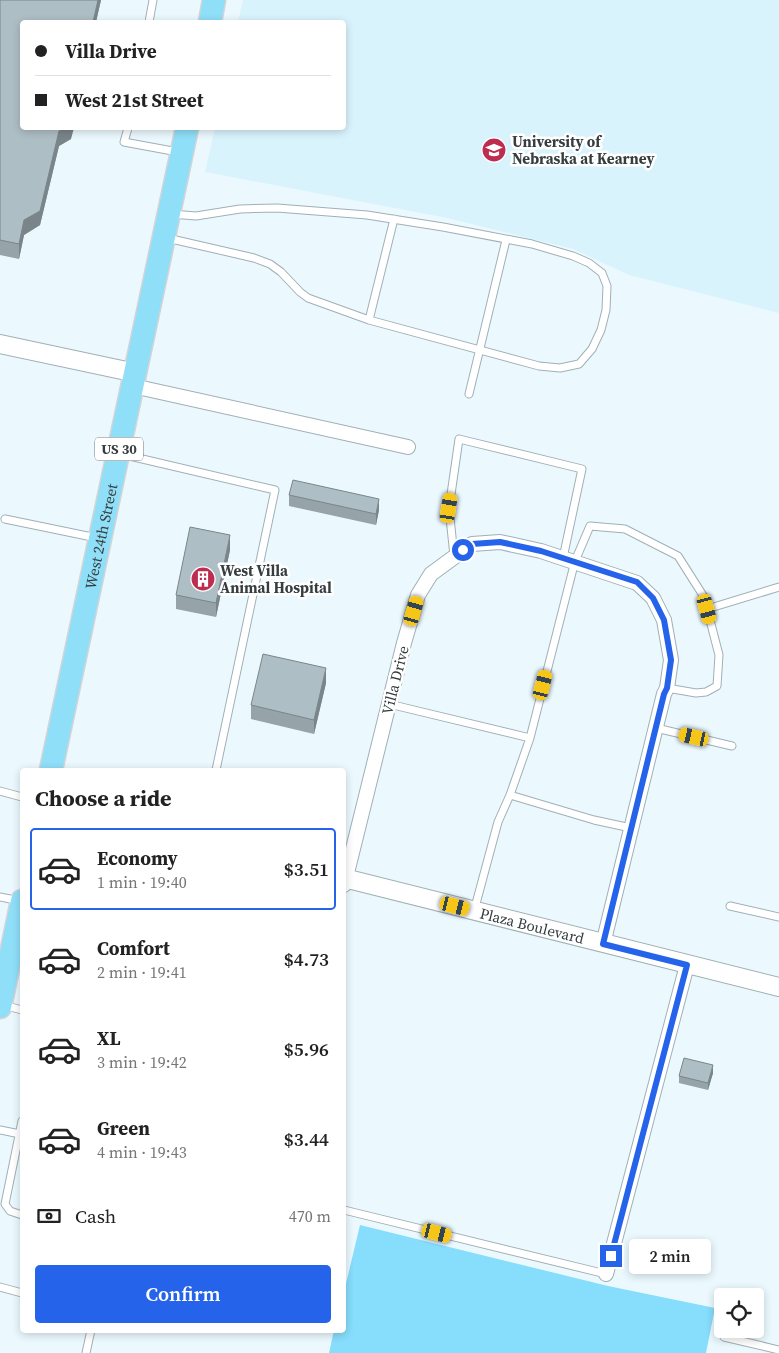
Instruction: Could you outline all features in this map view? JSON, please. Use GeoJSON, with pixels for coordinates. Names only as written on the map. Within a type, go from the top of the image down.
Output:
{"type":"FeatureCollection","features":[{"type":"Feature","properties":{"kind":"main road"},"geometry":{"type":"LineString","coordinates":[[210,20],[214,0]]}},
{"type":"Feature","properties":{"kind":"main road","name":"West 24th Street"},"geometry":{"type":"LineString","coordinates":[[50,768],[186,130]]}},
{"type":"Feature","properties":{"kind":"main road"},"geometry":{"type":"LineString","coordinates":[[0,1005],[20,910]]}},
{"type":"Feature","properties":{"kind":"street"},"geometry":{"type":"LineString","coordinates":[[0,344],[408,447]]}},
{"type":"Feature","properties":{"kind":"street","name":"Villa Drive"},"geometry":{"type":"LineString","coordinates":[[346,873],[418,595],[431,574],[472,544],[500,542],[541,551],[637,582],[653,598],[664,620],[671,660],[667,688],[603,944]]}},
{"type":"Feature","properties":{"kind":"street","name":"Plaza Boulevard"},"geometry":{"type":"LineString","coordinates":[[346,881],[779,987]]}},
{"type":"Feature","properties":{"kind":"street"},"geometry":{"type":"LineString","coordinates":[[606,1274],[687,965]]}},
{"type":"Feature","properties":{"kind":"lane"},"geometry":{"type":"LineString","coordinates":[[149,20],[153,0]]}},
{"type":"Feature","properties":{"kind":"lane"},"geometry":{"type":"LineString","coordinates":[[127,130],[124,142],[181,152]]}},
{"type":"Feature","properties":{"kind":"lane"},"geometry":{"type":"LineString","coordinates":[[164,237],[254,258],[270,264],[308,298],[369,320],[539,366],[560,368],[579,364],[592,349],[601,330],[606,310],[607,286],[602,274],[588,263],[555,250],[443,227],[367,215],[277,208],[240,209],[196,216],[168,214]]}},
{"type":"Feature","properties":{"kind":"lane"},"geometry":{"type":"LineString","coordinates":[[369,320],[394,220]]}},
{"type":"Feature","properties":{"kind":"lane"},"geometry":{"type":"LineString","coordinates":[[469,394],[506,240]]}},
{"type":"Feature","properties":{"kind":"lane"},"geometry":{"type":"LineString","coordinates":[[454,556],[449,508],[459,439],[582,469],[569,560],[530,738],[510,795],[498,822],[473,911]]}},
{"type":"Feature","properties":{"kind":"lane"},"geometry":{"type":"LineString","coordinates":[[118,454],[276,490],[216,768]]}},
{"type":"Feature","properties":{"kind":"lane"},"geometry":{"type":"LineString","coordinates":[[5,519],[100,539]]}},
{"type":"Feature","properties":{"kind":"lane"},"geometry":{"type":"LineString","coordinates":[[569,560],[590,526],[624,529],[678,556],[704,597],[719,655],[717,686],[706,692],[696,693],[667,688]]}},
{"type":"Feature","properties":{"kind":"lane"},"geometry":{"type":"LineString","coordinates":[[707,609],[779,587]]}},
{"type":"Feature","properties":{"kind":"lane"},"geometry":{"type":"LineString","coordinates":[[389,704],[530,738]]}},
{"type":"Feature","properties":{"kind":"lane"},"geometry":{"type":"LineString","coordinates":[[656,728],[732,746]]}},
{"type":"Feature","properties":{"kind":"lane"},"geometry":{"type":"LineString","coordinates":[[0,791],[20,796]]}},
{"type":"Feature","properties":{"kind":"lane"},"geometry":{"type":"LineString","coordinates":[[510,795],[594,820],[631,828]]}},
{"type":"Feature","properties":{"kind":"lane"},"geometry":{"type":"LineString","coordinates":[[0,897],[20,901]]}},
{"type":"Feature","properties":{"kind":"lane"},"geometry":{"type":"LineString","coordinates":[[730,906],[779,917]]}},
{"type":"Feature","properties":{"kind":"lane"},"geometry":{"type":"LineString","coordinates":[[0,1005],[20,1010]]}},
{"type":"Feature","properties":{"kind":"lane"},"geometry":{"type":"LineString","coordinates":[[0,1130],[20,1134],[5,1204],[10,1211],[20,1214]]}},
{"type":"Feature","properties":{"kind":"lane"},"geometry":{"type":"LineString","coordinates":[[346,1210],[606,1274]]}},
{"type":"Feature","properties":{"kind":"lane"},"geometry":{"type":"LineString","coordinates":[[0,1287],[20,1292]]}},
{"type":"Feature","properties":{"kind":"lane"},"geometry":{"type":"LineString","coordinates":[[86,1353],[90,1333]]}},
{"type":"Feature","properties":{"kind":"lane"},"geometry":{"type":"LineString","coordinates":[[728,1338],[779,1350]]}},
{"type":"Feature","properties":{"kind":"shaded area","name":"University of Nebraska at Kearney"},"geometry":{"type":"Polygon","coordinates":[[[243,0],[779,0],[779,313],[629,275],[573,249],[447,218],[205,172],[215,130],[346,130],[346,20],[238,20],[243,0]]]}},
{"type":"Feature","properties":{"kind":"shaded area"},"geometry":{"type":"Polygon","coordinates":[[[360,1225],[608,1286],[714,1308],[706,1353],[329,1353],[333,1333],[346,1333],[346,1284],[360,1225]]]}},
{"type":"Feature","properties":{"kind":"building"},"geometry":{"type":"Polygon","coordinates":[[[0,0],[98,0],[93,20],[20,20],[20,130],[61,130],[59,131],[40,211],[24,220],[19,244],[0,240],[0,0]]]}},
{"type":"Feature","properties":{"kind":"building"},"geometry":{"type":"Polygon","coordinates":[[[293,480],[379,499],[376,514],[289,495],[293,480]]]}},
{"type":"Feature","properties":{"kind":"building","name":"West Villa Animal Hospital"},"geometry":{"type":"Polygon","coordinates":[[[190,527],[230,535],[216,603],[176,595],[190,527]]]}},
{"type":"Feature","properties":{"kind":"building"},"geometry":{"type":"Polygon","coordinates":[[[263,654],[326,668],[314,720],[251,705],[263,654]]]}},
{"type":"Feature","properties":{"kind":"building"},"geometry":{"type":"Polygon","coordinates":[[[684,1058],[713,1065],[708,1083],[679,1076],[684,1058]]]}},
{"type":"Feature","properties":{"kind":"place","name":"University of Nebraska at Kearney"},"geometry":{"type":"Point","coordinates":[494,150]}},
{"type":"Feature","properties":{"kind":"place","name":"West Villa Animal Hospital"},"geometry":{"type":"Point","coordinates":[203,579]}},
{"type":"Feature","properties":{"kind":"route"},"geometry":{"type":"LineString","coordinates":[[463,550],[472,544],[500,542],[541,551],[637,582],[653,598],[664,620],[671,660],[667,688],[603,944],[687,965],[611,1256]]}}]}
